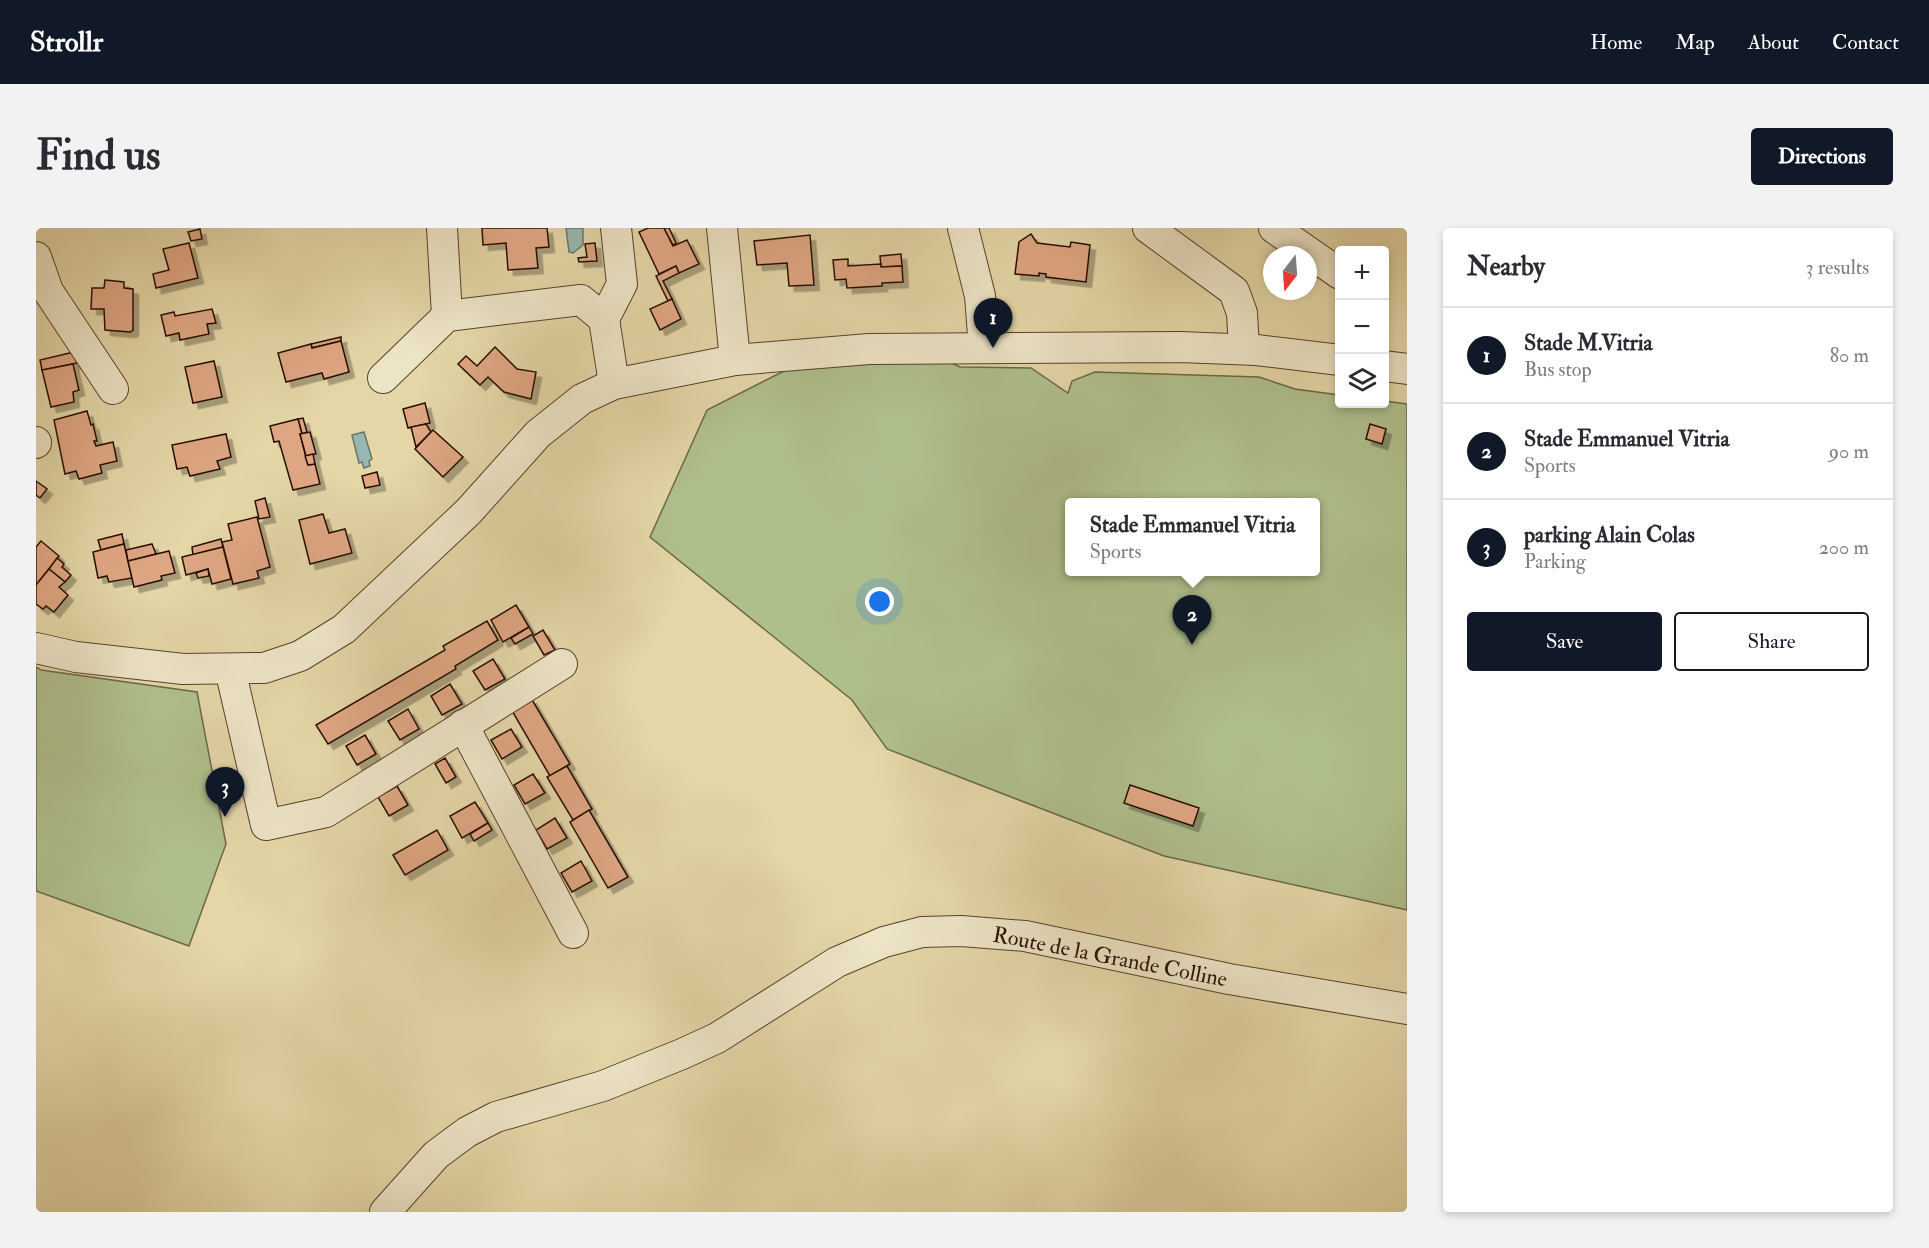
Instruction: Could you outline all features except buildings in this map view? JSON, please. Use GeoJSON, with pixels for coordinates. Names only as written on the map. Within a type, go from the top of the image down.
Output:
{"type":"FeatureCollection","features":[{"type":"Feature","properties":{"kind":"street"},"geometry":{"type":"LineString","coordinates":[[442,228],[447,316]]}},
{"type":"Feature","properties":{"kind":"street"},"geometry":{"type":"LineString","coordinates":[[614,384],[603,319],[622,284],[616,228]]}},
{"type":"Feature","properties":{"kind":"street"},"geometry":{"type":"LineString","coordinates":[[722,228],[735,360]]}},
{"type":"Feature","properties":{"kind":"street"},"geometry":{"type":"LineString","coordinates":[[963,228],[980,296],[984,348]]}},
{"type":"Feature","properties":{"kind":"street"},"geometry":{"type":"LineString","coordinates":[[1148,228],[1234,291],[1242,312],[1244,349]]}},
{"type":"Feature","properties":{"kind":"street"},"geometry":{"type":"LineString","coordinates":[[1275,228],[1335,270]]}},
{"type":"Feature","properties":{"kind":"street"},"geometry":{"type":"LineString","coordinates":[[36,257],[48,291],[113,389]]}},
{"type":"Feature","properties":{"kind":"street"},"geometry":{"type":"LineString","coordinates":[[383,378],[447,316],[581,300],[603,319]]}},
{"type":"Feature","properties":{"kind":"street"},"geometry":{"type":"LineString","coordinates":[[36,648],[76,657],[183,669],[264,668],[300,656],[344,629],[469,511],[538,434],[582,399],[614,384],[735,360],[869,349],[1180,347],[1244,349],[1335,359]]}},
{"type":"Feature","properties":{"kind":"street"},"geometry":{"type":"LineString","coordinates":[[1389,367],[1407,369]]}},
{"type":"Feature","properties":{"kind":"street"},"geometry":{"type":"LineString","coordinates":[[230,669],[266,825],[326,812],[562,664]]}},
{"type":"Feature","properties":{"kind":"street"},"geometry":{"type":"LineString","coordinates":[[463,725],[573,933]]}},
{"type":"Feature","properties":{"kind":"street","name":"Route de la Grande Colline"},"geometry":{"type":"LineString","coordinates":[[385,1212],[436,1155],[467,1132],[496,1117],[603,1086],[682,1054],[717,1038],[837,962],[884,942],[922,932],[961,931],[1025,936],[1229,979],[1407,1009]]}},
{"type":"Feature","properties":{"kind":"green space"},"geometry":{"type":"Polygon","coordinates":[[[943,359],[960,367],[1031,368],[1068,393],[1072,381],[1095,372],[1259,377],[1295,389],[1335,394],[1335,408],[1389,408],[1389,402],[1407,404],[1407,910],[1164,856],[887,749],[852,700],[650,537],[707,410],[786,370],[943,359]]]}},
{"type":"Feature","properties":{"kind":"green space"},"geometry":{"type":"Polygon","coordinates":[[[36,667],[41,670],[197,692],[226,844],[189,946],[36,891],[36,667]]]}},
{"type":"Feature","properties":{"kind":"water"},"geometry":{"type":"Polygon","coordinates":[[[566,228],[583,228],[583,245],[573,253],[569,252],[566,228]]]}},
{"type":"Feature","properties":{"kind":"water"},"geometry":{"type":"Polygon","coordinates":[[[364,432],[372,459],[369,461],[370,466],[364,468],[362,462],[359,463],[352,435],[364,432]]]}},
{"type":"Feature","properties":{"kind":"place","name":"Stade M.Vitria"},"geometry":{"type":"Point","coordinates":[993,348]}},
{"type":"Feature","properties":{"kind":"place","name":"Stade Emmanuel Vitria"},"geometry":{"type":"Point","coordinates":[1192,645]}},
{"type":"Feature","properties":{"kind":"place","name":"parking Alain Colas"},"geometry":{"type":"Point","coordinates":[225,817]}}]}
